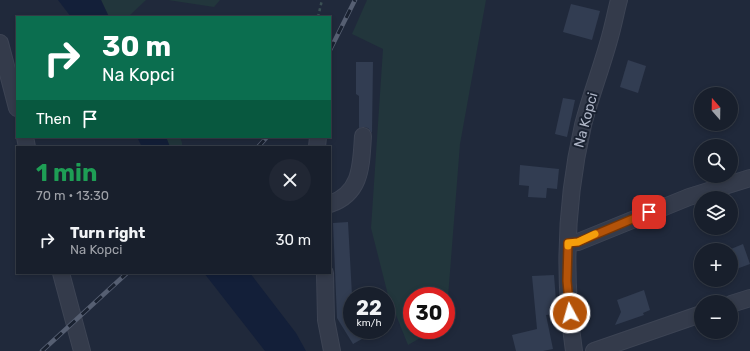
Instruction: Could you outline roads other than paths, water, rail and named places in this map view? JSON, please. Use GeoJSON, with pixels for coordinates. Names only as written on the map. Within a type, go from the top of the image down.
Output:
{"type":"FeatureCollection","features":[{"type":"Feature","properties":{"kind":"street","name":"Na Kopci"},"geometry":{"type":"LineString","coordinates":[[574,351],[568,289],[568,243],[576,158],[584,124],[612,31],[619,0]]}},
{"type":"Feature","properties":{"kind":"street"},"geometry":{"type":"LineString","coordinates":[[0,43],[3,69],[16,105]]}},
{"type":"Feature","properties":{"kind":"street"},"geometry":{"type":"LineString","coordinates":[[331,204],[345,197],[357,182],[361,168],[363,136]]}},
{"type":"Feature","properties":{"kind":"street"},"geometry":{"type":"LineString","coordinates":[[568,243],[578,242],[689,197],[750,178]]}},
{"type":"Feature","properties":{"kind":"street"},"geometry":{"type":"LineString","coordinates":[[61,274],[82,351]]}},
{"type":"Feature","properties":{"kind":"street"},"geometry":{"type":"LineString","coordinates":[[325,274],[326,320],[332,351]]}},
{"type":"Feature","properties":{"kind":"street"},"geometry":{"type":"LineString","coordinates":[[738,302],[750,298]]}},
{"type":"Feature","properties":{"kind":"street"},"geometry":{"type":"LineString","coordinates":[[594,351],[694,316]]}},
{"type":"Feature","properties":{"kind":"water"},"geometry":{"type":"Polygon","coordinates":[[[58,0],[101,0],[109,16],[70,16],[58,0]]]}},
{"type":"Feature","properties":{"kind":"water"},"geometry":{"type":"Polygon","coordinates":[[[138,138],[166,138],[170,146],[142,146],[138,138]]]}},
{"type":"Feature","properties":{"kind":"water"},"geometry":{"type":"Polygon","coordinates":[[[205,274],[251,274],[296,333],[306,351],[265,351],[205,274]]]}},
{"type":"Feature","properties":{"kind":"railway"},"geometry":{"type":"LineString","coordinates":[[331,48],[355,0]]}},
{"type":"Feature","properties":{"kind":"railway"},"geometry":{"type":"LineString","coordinates":[[259,146],[266,138]]}},
{"type":"Feature","properties":{"kind":"railway"},"geometry":{"type":"LineString","coordinates":[[42,351],[126,274]]}}]}
